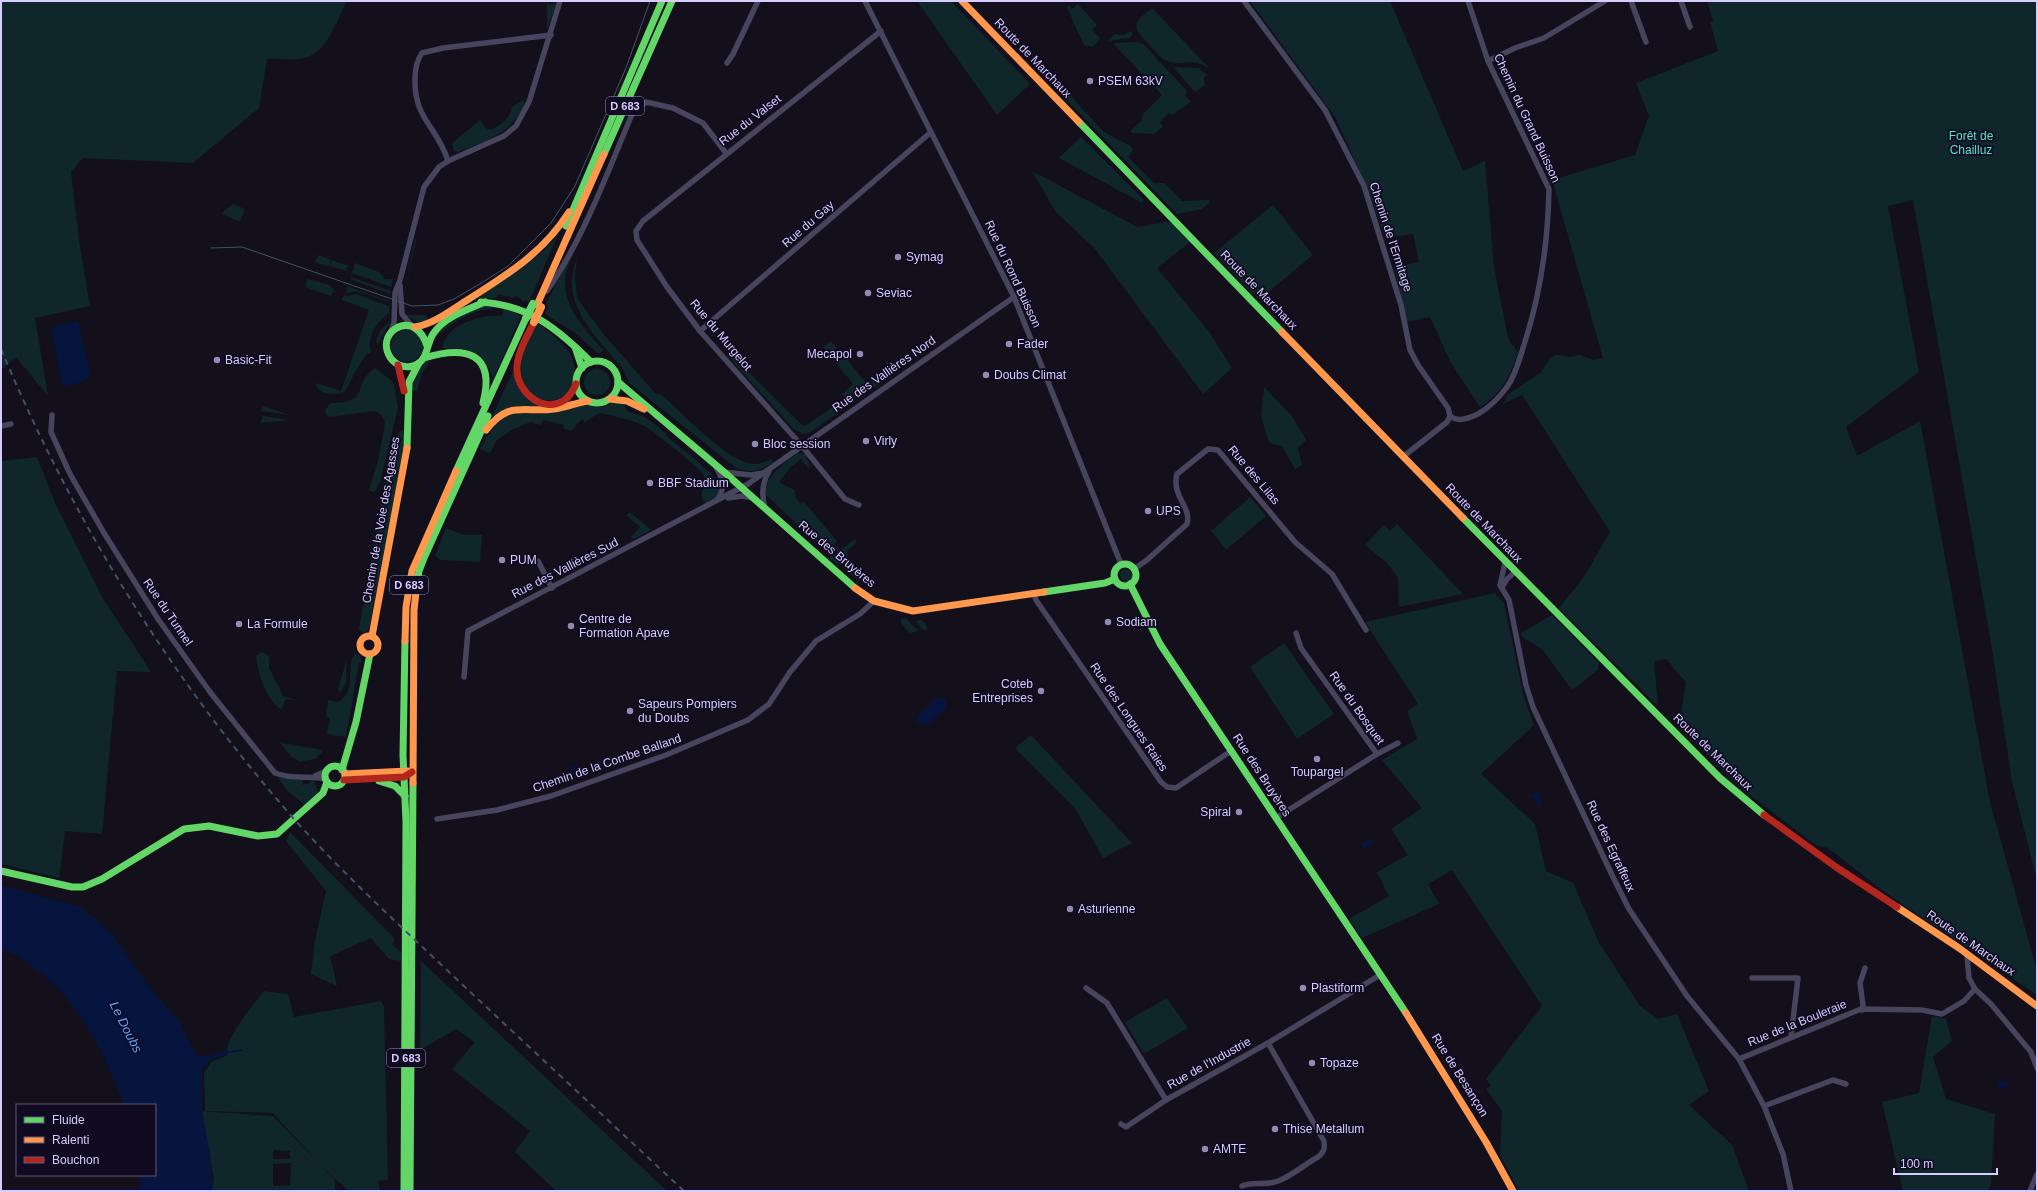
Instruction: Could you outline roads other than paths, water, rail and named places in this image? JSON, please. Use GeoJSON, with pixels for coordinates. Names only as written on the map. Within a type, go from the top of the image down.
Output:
{"type":"FeatureCollection","features":[{"type":"Feature","properties":{"kind":"main road","name":"D 683"},"geometry":{"type":"LineString","coordinates":[[537,305],[586,178],[662,1]]}},
{"type":"Feature","properties":{"kind":"main road","name":"D 683"},"geometry":{"type":"LineString","coordinates":[[410,1191],[413,864],[407,773],[403,755],[408,592],[419,552],[476,429],[537,305],[672,1]]}},
{"type":"Feature","properties":{"kind":"main road","name":"Route de Marchaux"},"geometry":{"type":"LineString","coordinates":[[962,1],[1050,87],[1514,572],[1741,798],[1789,834],[1995,972],[2037,1006]]}},
{"type":"Feature","properties":{"kind":"main road"},"geometry":{"type":"LineString","coordinates":[[448,315],[513,271],[548,243],[562,224],[586,178]]}},
{"type":"Feature","properties":{"kind":"main road"},"geometry":{"type":"LineString","coordinates":[[537,305],[547,291],[579,212]]}},
{"type":"Feature","properties":{"kind":"main road"},"geometry":{"type":"LineString","coordinates":[[421,360],[435,331],[469,308],[485,302]]}},
{"type":"Feature","properties":{"kind":"main road"},"geometry":{"type":"LineString","coordinates":[[406,454],[404,385],[398,365],[387,353],[386,345],[389,335],[399,327],[432,324],[472,303],[502,303],[521,308],[542,320],[574,345],[591,362]]}},
{"type":"Feature","properties":{"kind":"main road","name":"D 683"},"geometry":{"type":"LineString","coordinates":[[404,1191],[406,1003],[405,796],[416,590],[424,558],[530,320]]}},
{"type":"Feature","properties":{"kind":"main road"},"geometry":{"type":"LineString","coordinates":[[530,320],[517,363],[518,377],[523,390],[537,401],[552,404],[562,401],[571,395],[582,368],[591,362],[604,362],[610,365],[617,375],[618,382],[614,394],[610,399]]}},
{"type":"Feature","properties":{"kind":"main road"},"geometry":{"type":"LineString","coordinates":[[414,326],[425,337],[428,346]]}},
{"type":"Feature","properties":{"kind":"main road"},"geometry":{"type":"LineString","coordinates":[[574,345],[582,368]]}},
{"type":"Feature","properties":{"kind":"main road"},"geometry":{"type":"LineString","coordinates":[[398,365],[408,367],[437,353],[462,351],[478,358],[488,372],[486,395],[476,429]]}},
{"type":"Feature","properties":{"kind":"main road","name":"Chemin de la Voie des Agasses"},"geometry":{"type":"LineString","coordinates":[[339,772],[347,753],[356,722],[370,654],[375,651],[378,646],[376,640],[372,636],[409,440],[408,388],[412,373],[421,360]]}},
{"type":"Feature","properties":{"kind":"main road","name":"Rue des Bruyères"},"geometry":{"type":"LineString","coordinates":[[618,382],[630,394],[742,487],[859,591],[874,601],[913,611],[1105,583],[1115,579]]}},
{"type":"Feature","properties":{"kind":"main road"},"geometry":{"type":"LineString","coordinates":[[576,384],[582,396],[588,401]]}},
{"type":"Feature","properties":{"kind":"main road"},"geometry":{"type":"LineString","coordinates":[[466,466],[491,423],[503,412],[517,408],[552,409],[588,401],[599,403],[610,399],[627,401],[658,416]]}},
{"type":"Feature","properties":{"kind":"main road"},"geometry":{"type":"LineString","coordinates":[[1121,564],[1127,564],[1134,569],[1135,579],[1130,584],[1122,586],[1115,579],[1116,568],[1121,564]]}},
{"type":"Feature","properties":{"kind":"main road","name":"Rue des Bruyères"},"geometry":{"type":"LineString","coordinates":[[1130,584],[1160,644],[1380,975]]}},
{"type":"Feature","properties":{"kind":"main road"},"geometry":{"type":"LineString","coordinates":[[370,654],[362,651],[359,644],[364,637],[372,636]]}},
{"type":"Feature","properties":{"kind":"main road"},"geometry":{"type":"LineString","coordinates":[[393,771],[398,767],[403,755]]}},
{"type":"Feature","properties":{"kind":"main road"},"geometry":{"type":"LineString","coordinates":[[1,871],[72,887],[83,887],[102,880],[184,829],[210,826],[250,835],[277,834],[326,795],[329,782],[339,772],[393,771],[407,773]]}},
{"type":"Feature","properties":{"kind":"main road"},"geometry":{"type":"LineString","coordinates":[[339,772],[371,778],[395,786],[405,796]]}},
{"type":"Feature","properties":{"kind":"main road"},"geometry":{"type":"LineString","coordinates":[[329,782],[339,785],[339,772]]}},
{"type":"Feature","properties":{"kind":"main road"},"geometry":{"type":"LineString","coordinates":[[371,778],[407,773]]}},
{"type":"Feature","properties":{"kind":"main road","name":"Rue de Besançon"},"geometry":{"type":"LineString","coordinates":[[1380,975],[1430,1049],[1486,1142],[1513,1191]]}},
{"type":"Feature","properties":{"kind":"street"},"geometry":{"type":"LineString","coordinates":[[389,335],[394,323],[395,293],[400,280],[424,188],[435,172],[448,161],[504,136],[516,126],[525,111],[560,1]]}},
{"type":"Feature","properties":{"kind":"street"},"geometry":{"type":"LineString","coordinates":[[726,63],[733,54],[758,1]]}},
{"type":"Feature","properties":{"kind":"street","name":"Rue du Rond Buisson"},"geometry":{"type":"LineString","coordinates":[[865,1],[1014,297],[1121,564]]}},
{"type":"Feature","properties":{"kind":"street","name":"Chemin de l'Ermitage"},"geometry":{"type":"LineString","coordinates":[[1244,1],[1325,110],[1364,186],[1401,305],[1410,350],[1418,365],[1442,399],[1450,416]]}},
{"type":"Feature","properties":{"kind":"street","name":"Chemin du Grand Buisson"},"geometry":{"type":"LineString","coordinates":[[1450,416],[1459,420],[1484,410],[1495,402],[1508,386],[1521,356],[1534,315],[1541,277],[1549,189],[1488,61],[1468,1]]}},
{"type":"Feature","properties":{"kind":"street"},"geometry":{"type":"LineString","coordinates":[[1488,61],[1515,48],[1544,38],[1605,1]]}},
{"type":"Feature","properties":{"kind":"street"},"geometry":{"type":"LineString","coordinates":[[1631,1],[1646,42]]}},
{"type":"Feature","properties":{"kind":"street"},"geometry":{"type":"LineString","coordinates":[[1681,1],[1690,27]]}},
{"type":"Feature","properties":{"kind":"street","name":"Rue du Valset"},"geometry":{"type":"LineString","coordinates":[[636,231],[644,221],[726,153],[881,31]]}},
{"type":"Feature","properties":{"kind":"street"},"geometry":{"type":"LineString","coordinates":[[448,161],[442,146],[420,114],[417,106],[415,78],[416,65],[422,53],[443,48],[550,35]]}},
{"type":"Feature","properties":{"kind":"street"},"geometry":{"type":"LineString","coordinates":[[547,291],[557,277],[586,223],[633,112],[646,102],[673,108],[704,123],[726,153]]}},
{"type":"Feature","properties":{"kind":"street","name":"Rue du Gay"},"geometry":{"type":"LineString","coordinates":[[700,331],[930,132]]}},
{"type":"Feature","properties":{"kind":"street","name":"Rue du Murgelot"},"geometry":{"type":"LineString","coordinates":[[636,231],[637,240],[667,287],[700,331],[802,446],[845,499],[859,505]]}},
{"type":"Feature","properties":{"kind":"street"},"geometry":{"type":"LineString","coordinates":[[400,280],[402,314],[414,326]]}},
{"type":"Feature","properties":{"kind":"street","name":"Rue des Vallières Nord"},"geometry":{"type":"LineString","coordinates":[[742,487],[769,471],[802,446],[1014,297]]}},
{"type":"Feature","properties":{"kind":"street","name":"Rue du Tunnel"},"geometry":{"type":"LineString","coordinates":[[52,415],[51,432],[70,474],[158,619],[210,692],[275,773],[291,778],[339,772]]}},
{"type":"Feature","properties":{"kind":"street"},"geometry":{"type":"LineString","coordinates":[[1404,456],[1446,422],[1450,416]]}},
{"type":"Feature","properties":{"kind":"street"},"geometry":{"type":"LineString","coordinates":[[1,426],[11,424]]}},
{"type":"Feature","properties":{"kind":"street","name":"Rue des Lilas"},"geometry":{"type":"LineString","coordinates":[[1134,569],[1147,560],[1187,524],[1188,513],[1175,487],[1177,474],[1208,449],[1213,448],[1218,450],[1301,548],[1332,574],[1366,630]]}},
{"type":"Feature","properties":{"kind":"street"},"geometry":{"type":"LineString","coordinates":[[713,504],[720,496],[723,487],[721,477],[714,463]]}},
{"type":"Feature","properties":{"kind":"street"},"geometry":{"type":"LineString","coordinates":[[724,472],[751,475],[769,471]]}},
{"type":"Feature","properties":{"kind":"street"},"geometry":{"type":"LineString","coordinates":[[765,508],[762,500],[763,486],[769,471]]}},
{"type":"Feature","properties":{"kind":"street","name":"Rue des Vallières Sud"},"geometry":{"type":"LineString","coordinates":[[464,677],[468,631],[713,504],[742,487]]}},
{"type":"Feature","properties":{"kind":"street"},"geometry":{"type":"LineString","coordinates":[[720,500],[738,496],[754,498]]}},
{"type":"Feature","properties":{"kind":"street"},"geometry":{"type":"LineString","coordinates":[[538,561],[552,588]]}},
{"type":"Feature","properties":{"kind":"street"},"geometry":{"type":"LineString","coordinates":[[1502,587],[1500,585],[1500,580],[1506,563]]}},
{"type":"Feature","properties":{"kind":"street"},"geometry":{"type":"LineString","coordinates":[[1502,587],[1514,572]]}},
{"type":"Feature","properties":{"kind":"street","name":"Rue des Egraffeux"},"geometry":{"type":"LineString","coordinates":[[1502,587],[1509,600],[1526,685],[1533,707],[1613,877],[1629,909],[1687,996],[1739,1059],[1764,1106],[1783,1154],[1791,1191]]}},
{"type":"Feature","properties":{"kind":"street","name":"Rue des Longues Raies"},"geometry":{"type":"LineString","coordinates":[[1034,594],[1036,600],[1161,782],[1167,788],[1176,788],[1231,750]]}},
{"type":"Feature","properties":{"kind":"street","name":"Chemin de la Combe Balland"},"geometry":{"type":"LineString","coordinates":[[437,819],[497,810],[551,796],[666,755],[748,720],[768,704],[790,672],[816,641],[860,614],[874,601]]}},
{"type":"Feature","properties":{"kind":"street","name":"Rue du Bosquet"},"geometry":{"type":"LineString","coordinates":[[1276,818],[1377,754],[1301,648],[1296,633]]}},
{"type":"Feature","properties":{"kind":"street"},"geometry":{"type":"LineString","coordinates":[[1377,754],[1398,743]]}},
{"type":"Feature","properties":{"kind":"street","name":"Rue du Tunnel"},"geometry":{"type":"LineString","coordinates":[[314,776],[329,782]]}},
{"type":"Feature","properties":{"kind":"street"},"geometry":{"type":"LineString","coordinates":[[1967,954],[1969,978],[1975,989],[1991,1004],[2031,1052],[2037,1068]]}},
{"type":"Feature","properties":{"kind":"street"},"geometry":{"type":"LineString","coordinates":[[1862,1010],[1863,1005],[1860,983],[1865,968]]}},
{"type":"Feature","properties":{"kind":"street","name":"Rue de l’Industrie"},"geometry":{"type":"LineString","coordinates":[[1121,1124],[1126,1126],[1164,1097],[1268,1043],[1380,975]]}},
{"type":"Feature","properties":{"kind":"street"},"geometry":{"type":"LineString","coordinates":[[1752,978],[1798,978],[1791,1037]]}},
{"type":"Feature","properties":{"kind":"street"},"geometry":{"type":"LineString","coordinates":[[1086,988],[1107,1002],[1164,1097]]}},
{"type":"Feature","properties":{"kind":"street","name":"Rue de la Bouleraie"},"geometry":{"type":"LineString","coordinates":[[1739,1059],[1862,1010],[1922,1010],[1942,1014],[1964,1000],[1975,989]]}},
{"type":"Feature","properties":{"kind":"street"},"geometry":{"type":"LineString","coordinates":[[1242,1186],[1248,1183],[1263,1184],[1279,1181],[1318,1157],[1323,1153],[1325,1147],[1324,1141],[1268,1043]]}},
{"type":"Feature","properties":{"kind":"street"},"geometry":{"type":"LineString","coordinates":[[1764,1106],[1833,1080],[1846,1084]]}},
{"type":"Feature","properties":{"kind":"street"},"geometry":{"type":"LineString","coordinates":[[2030,1191],[2037,1174]]}},
{"type":"Feature","properties":{"kind":"water"},"geometry":{"type":"Polygon","coordinates":[[[76,321],[79,324],[90,373],[85,381],[66,386],[61,381],[52,331],[54,326],[76,321]]]}},
{"type":"Feature","properties":{"kind":"water"},"geometry":{"type":"Polygon","coordinates":[[[938,697],[945,699],[947,707],[928,724],[921,725],[917,721],[917,716],[938,697]]]}},
{"type":"Feature","properties":{"kind":"water"},"geometry":{"type":"Polygon","coordinates":[[[577,765],[581,774],[574,777],[570,767],[577,765]]]}},
{"type":"Feature","properties":{"kind":"water"},"geometry":{"type":"Polygon","coordinates":[[[1537,792],[1542,802],[1539,806],[1531,795],[1537,792]]]}},
{"type":"Feature","properties":{"kind":"water"},"geometry":{"type":"Polygon","coordinates":[[[1370,839],[1372,840],[1373,844],[1363,849],[1361,844],[1370,839]]]}},
{"type":"Feature","properties":{"kind":"water","name":"Le Doubs"},"geometry":{"type":"Polygon","coordinates":[[[1,885],[80,907],[113,935],[144,980],[179,1021],[196,1054],[201,1057],[221,1053],[226,1048],[227,1055],[210,1059],[207,1065],[202,1067],[202,1111],[210,1153],[213,1191],[139,1191],[140,1176],[156,1176],[156,1104],[124,1104],[100,1049],[79,1015],[67,999],[53,984],[30,964],[6,951],[1,950],[1,885]]]}},
{"type":"Feature","properties":{"kind":"water"},"geometry":{"type":"Polygon","coordinates":[[[2007,1080],[2009,1085],[2000,1090],[1997,1084],[2007,1080]]]}},
{"type":"Feature","properties":{"kind":"waterway"},"geometry":{"type":"LineString","coordinates":[[224,1053],[241,1050]]}},
{"type":"Feature","properties":{"kind":"tram line"},"geometry":{"type":"LineString","coordinates":[[211,248],[242,247],[412,306],[438,305],[454,299],[508,266],[551,223],[575,186],[626,68],[650,1]]}},
{"type":"Feature","properties":{"kind":"railway"},"geometry":{"type":"LineString","coordinates":[[1,349],[29,413],[60,475],[128,596],[206,711],[249,766],[294,819],[357,884],[467,989],[684,1191]]}},
{"type":"Feature","properties":{"kind":"place","name":"PSEM 63kV"},"geometry":{"type":"Point","coordinates":[1090,81]}},
{"type":"Feature","properties":{"kind":"place","name":"Symag"},"geometry":{"type":"Point","coordinates":[898,257]}},
{"type":"Feature","properties":{"kind":"place","name":"Seviac"},"geometry":{"type":"Point","coordinates":[868,293]}},
{"type":"Feature","properties":{"kind":"place","name":"Fader"},"geometry":{"type":"Point","coordinates":[1009,344]}},
{"type":"Feature","properties":{"kind":"place","name":"Mecapol"},"geometry":{"type":"Point","coordinates":[860,354]}},
{"type":"Feature","properties":{"kind":"place","name":"Basic-Fit"},"geometry":{"type":"Point","coordinates":[217,360]}},
{"type":"Feature","properties":{"kind":"place","name":"Doubs Climat"},"geometry":{"type":"Point","coordinates":[986,375]}},
{"type":"Feature","properties":{"kind":"place","name":"Virly"},"geometry":{"type":"Point","coordinates":[866,441]}},
{"type":"Feature","properties":{"kind":"place","name":"Bloc session"},"geometry":{"type":"Point","coordinates":[755,444]}},
{"type":"Feature","properties":{"kind":"place","name":"BBF Stadium"},"geometry":{"type":"Point","coordinates":[650,483]}},
{"type":"Feature","properties":{"kind":"place","name":"UPS"},"geometry":{"type":"Point","coordinates":[1148,511]}},
{"type":"Feature","properties":{"kind":"place","name":"PUM"},"geometry":{"type":"Point","coordinates":[502,560]}},
{"type":"Feature","properties":{"kind":"place","name":"Sodiam"},"geometry":{"type":"Point","coordinates":[1108,622]}},
{"type":"Feature","properties":{"kind":"place","name":"La Formule"},"geometry":{"type":"Point","coordinates":[239,624]}},
{"type":"Feature","properties":{"kind":"place","name":"Centre de Formation Apave"},"geometry":{"type":"Point","coordinates":[571,626]}},
{"type":"Feature","properties":{"kind":"place","name":"Coteb Entreprises"},"geometry":{"type":"Point","coordinates":[1041,691]}},
{"type":"Feature","properties":{"kind":"place","name":"Sapeurs Pompiers du Doubs"},"geometry":{"type":"Point","coordinates":[630,711]}},
{"type":"Feature","properties":{"kind":"place","name":"Toupargel"},"geometry":{"type":"Point","coordinates":[1317,759]}},
{"type":"Feature","properties":{"kind":"place","name":"Spiral"},"geometry":{"type":"Point","coordinates":[1239,812]}},
{"type":"Feature","properties":{"kind":"place","name":"Asturienne"},"geometry":{"type":"Point","coordinates":[1070,909]}},
{"type":"Feature","properties":{"kind":"place","name":"Plastiform"},"geometry":{"type":"Point","coordinates":[1303,988]}},
{"type":"Feature","properties":{"kind":"place","name":"Topaze"},"geometry":{"type":"Point","coordinates":[1312,1063]}},
{"type":"Feature","properties":{"kind":"place","name":"Thise Metallum"},"geometry":{"type":"Point","coordinates":[1275,1129]}},
{"type":"Feature","properties":{"kind":"place","name":"AMTE"},"geometry":{"type":"Point","coordinates":[1205,1149]}},
{"type":"Feature","properties":{"kind":"park label","name":"Forêt de Chailluz"},"geometry":{"type":"Point","coordinates":[1971,143]}}]}
